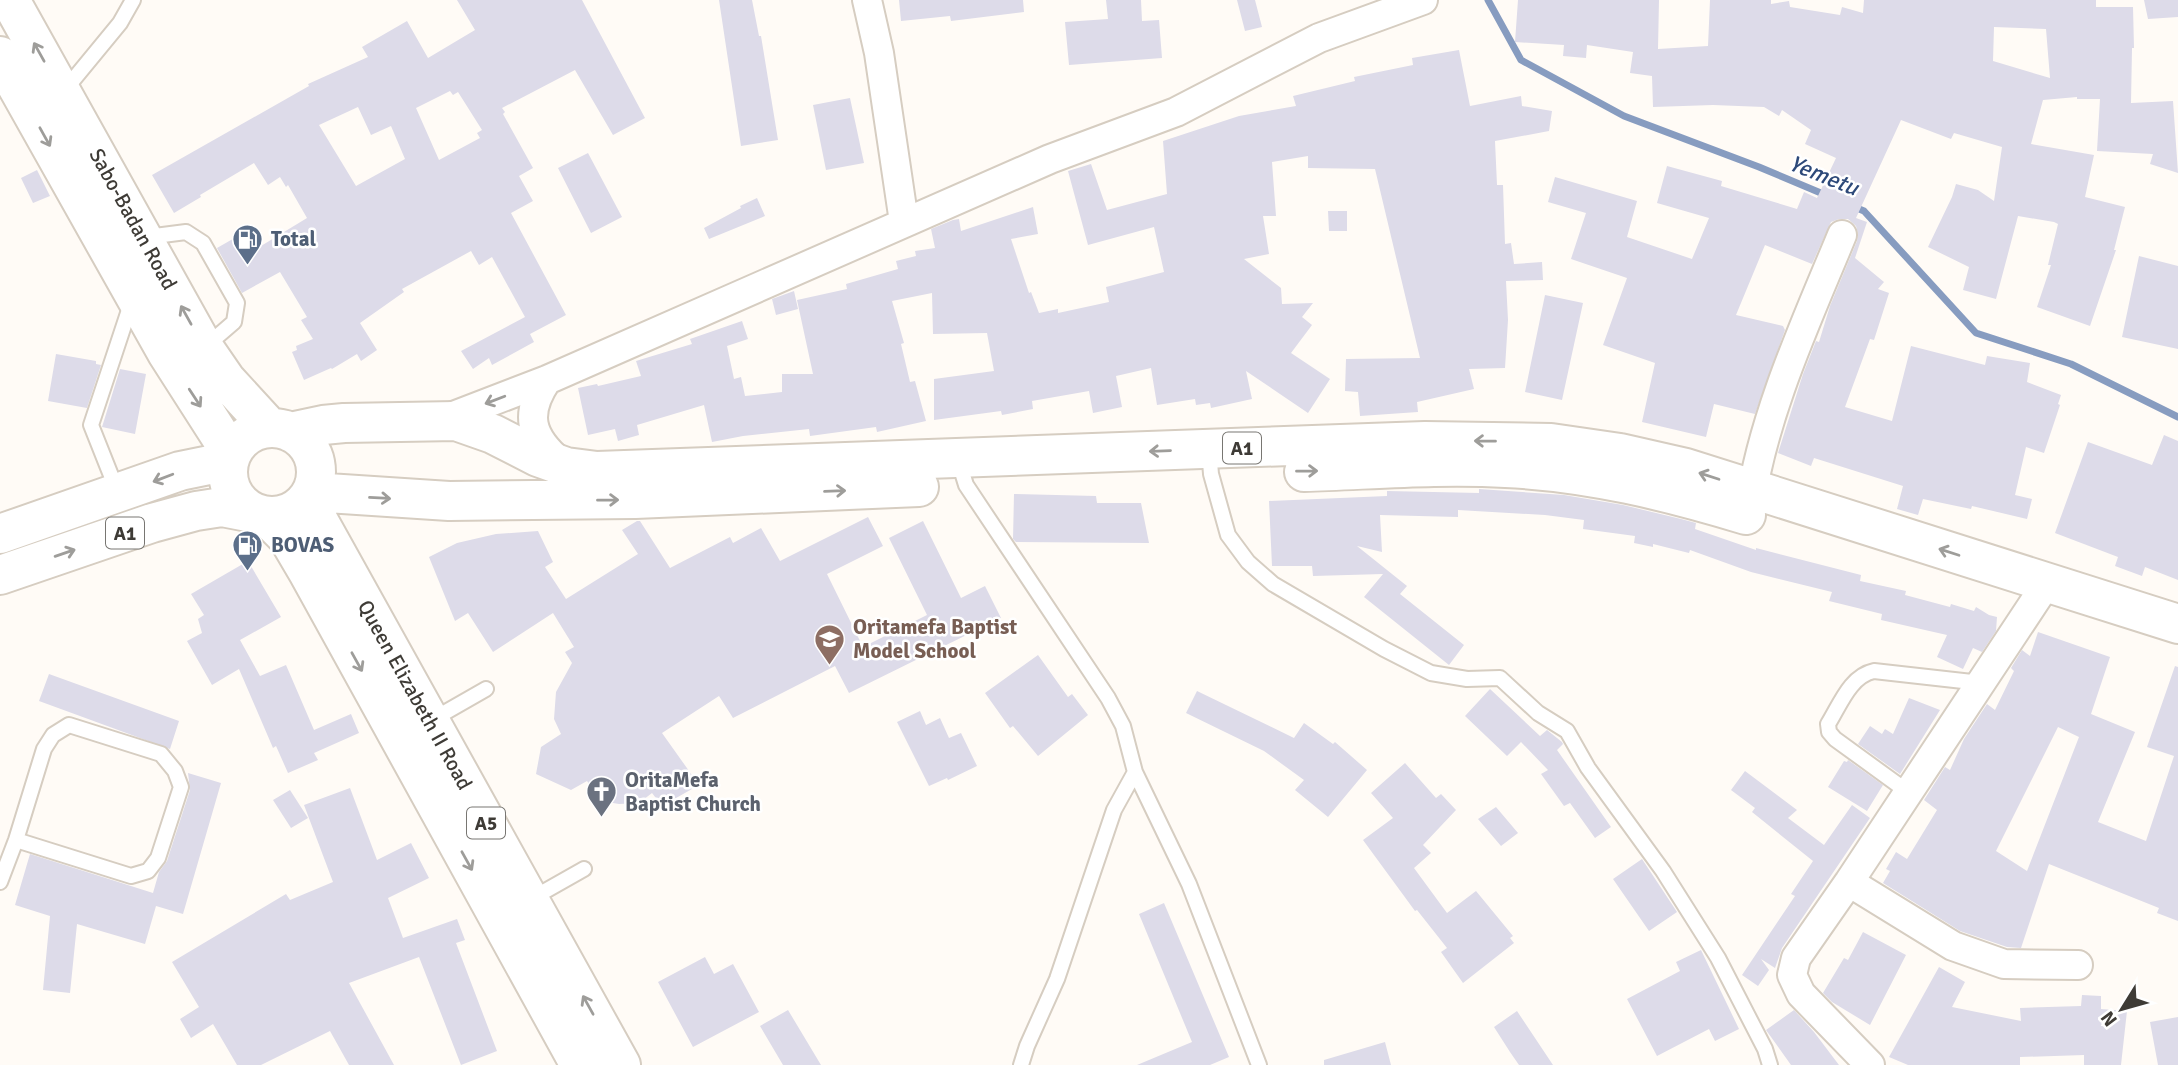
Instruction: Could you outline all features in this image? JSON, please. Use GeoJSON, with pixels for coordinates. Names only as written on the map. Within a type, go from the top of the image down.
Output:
{"type":"FeatureCollection","features":[{"type":"Feature","properties":{"kind":"highway","name":"Sabo-Badan Road"},"geometry":{"type":"LineString","coordinates":[[10,0],[204,348],[226,380],[280,430]]}},
{"type":"Feature","properties":{"kind":"highway","name":"Sabo-Badan Road"},"geometry":{"type":"LineString","coordinates":[[0,56],[167,354],[230,457]]}},
{"type":"Feature","properties":{"kind":"highway","name":"A1"},"geometry":{"type":"LineString","coordinates":[[280,430],[323,425],[443,420],[475,426],[538,457],[566,467],[597,471],[962,472]]}},
{"type":"Feature","properties":{"kind":"highway"},"geometry":{"type":"LineString","coordinates":[[258,429],[280,430],[299,437],[312,453],[316,472],[309,496],[289,514],[260,515],[240,503],[231,491],[227,476],[230,457],[247,435],[258,429]]}},
{"type":"Feature","properties":{"kind":"highway","name":"A1"},"geometry":{"type":"LineString","coordinates":[[309,496],[449,501],[608,500],[962,472],[1210,461],[1425,441],[1551,443],[1633,456],[1686,468],[1750,503],[2040,593],[2178,624]]}},
{"type":"Feature","properties":{"kind":"highway","name":"A1"},"geometry":{"type":"LineString","coordinates":[[0,534],[188,468],[230,457]]}},
{"type":"Feature","properties":{"kind":"highway","name":"A5"},"geometry":{"type":"LineString","coordinates":[[309,496],[338,592]]}},
{"type":"Feature","properties":{"kind":"highway","name":"A1"},"geometry":{"type":"LineString","coordinates":[[0,575],[152,523],[197,511],[222,507],[260,515]]}},
{"type":"Feature","properties":{"kind":"highway","name":"A5"},"geometry":{"type":"LineString","coordinates":[[260,515],[288,538],[338,592]]}},
{"type":"Feature","properties":{"kind":"highway","name":"Queen Elizabeth II Road"},"geometry":{"type":"LineString","coordinates":[[338,592],[429,721],[621,1065]]}},
{"type":"Feature","properties":{"kind":"highway","name":"Queen Elizabeth II Road"},"geometry":{"type":"LineString","coordinates":[[338,592],[580,1065]]}},
{"type":"Feature","properties":{"kind":"highway","name":"A1"},"geometry":{"type":"LineString","coordinates":[[2040,593],[2178,649]]}},
{"type":"Feature","properties":{"kind":"street"},"geometry":{"type":"LineString","coordinates":[[867,0],[879,53],[904,222]]}},
{"type":"Feature","properties":{"kind":"street"},"geometry":{"type":"LineString","coordinates":[[443,420],[547,380],[1050,159],[1177,111],[1319,38],[1423,0]]}},
{"type":"Feature","properties":{"kind":"street"},"geometry":{"type":"LineString","coordinates":[[1750,503],[1763,446],[1799,340],[1842,235]]}},
{"type":"Feature","properties":{"kind":"street"},"geometry":{"type":"LineString","coordinates":[[547,380],[536,397],[533,426],[539,440],[566,467]]}},
{"type":"Feature","properties":{"kind":"street"},"geometry":{"type":"LineString","coordinates":[[1870,1065],[1801,994],[1791,975],[1796,958],[1849,883],[2040,593]]}},
{"type":"Feature","properties":{"kind":"street"},"geometry":{"type":"LineString","coordinates":[[1849,883],[1953,946],[2004,964],[2078,965]]}},
{"type":"Feature","properties":{"kind":"lane"},"geometry":{"type":"LineString","coordinates":[[62,93],[120,23],[133,0]]}},
{"type":"Feature","properties":{"kind":"lane"},"geometry":{"type":"LineString","coordinates":[[143,238],[186,232],[203,243],[237,303],[234,322],[204,348]]}},
{"type":"Feature","properties":{"kind":"lane"},"geometry":{"type":"LineString","coordinates":[[119,494],[91,425],[134,295]]}},
{"type":"Feature","properties":{"kind":"lane"},"geometry":{"type":"LineString","coordinates":[[1210,461],[1228,535],[1248,562],[1273,584],[1384,649],[1432,673],[1467,678],[1500,678],[1538,713],[1567,731],[1588,768],[1663,872],[1718,958],[1765,1049],[1770,1065]]}},
{"type":"Feature","properties":{"kind":"lane"},"geometry":{"type":"LineString","coordinates":[[962,472],[1108,698],[1123,726],[1135,772],[1189,884],[1259,1065]]}},
{"type":"Feature","properties":{"kind":"lane"},"geometry":{"type":"LineString","coordinates":[[1908,792],[1829,732],[1828,724],[1854,682],[1863,673],[1874,671],[1981,683]]}},
{"type":"Feature","properties":{"kind":"lane"},"geometry":{"type":"LineString","coordinates":[[429,721],[486,689]]}},
{"type":"Feature","properties":{"kind":"lane"},"geometry":{"type":"LineString","coordinates":[[0,882],[44,749],[53,735],[69,725],[160,754],[175,771],[181,787],[158,858],[148,871],[131,876],[16,840]]}},
{"type":"Feature","properties":{"kind":"lane"},"geometry":{"type":"LineString","coordinates":[[1021,1065],[1057,979],[1114,810],[1135,772]]}},
{"type":"Feature","properties":{"kind":"lane"},"geometry":{"type":"LineString","coordinates":[[529,900],[584,869]]}},
{"type":"Feature","properties":{"kind":"building"},"geometry":{"type":"Polygon","coordinates":[[[457,0],[582,0],[645,118],[613,135],[575,70],[502,108],[533,168],[519,176],[533,201],[511,213],[566,315],[530,334],[534,342],[492,365],[489,358],[473,369],[461,351],[525,317],[492,257],[479,265],[471,251],[402,289],[404,292],[360,323],[377,350],[361,361],[357,354],[332,369],[304,380],[292,352],[297,350],[296,346],[313,339],[301,320],[307,317],[280,272],[242,293],[217,248],[252,228],[261,246],[307,218],[288,185],[286,187],[280,177],[268,185],[254,163],[174,213],[152,175],[309,86],[308,84],[368,57],[362,47],[407,21],[428,58],[475,30],[457,0]],[[450,91],[416,108],[439,160],[480,138],[477,133],[482,130],[458,92],[453,95],[450,91]],[[358,107],[319,125],[356,186],[405,159],[391,126],[371,135],[358,107]]]}},
{"type":"Feature","properties":{"kind":"building"},"geometry":{"type":"Polygon","coordinates":[[[719,0],[752,0],[761,36],[778,140],[741,146],[719,0]]]}},
{"type":"Feature","properties":{"kind":"building"},"geometry":{"type":"Polygon","coordinates":[[[899,0],[1023,0],[1024,12],[951,21],[950,16],[901,21],[899,0]]]}},
{"type":"Feature","properties":{"kind":"building"},"geometry":{"type":"Polygon","coordinates":[[[1106,0],[1141,0],[1142,21],[1159,20],[1162,58],[1069,65],[1065,22],[1108,19],[1106,0]]]}},
{"type":"Feature","properties":{"kind":"building"},"geometry":{"type":"Polygon","coordinates":[[[1237,0],[1255,0],[1262,27],[1245,31],[1237,0]]]}},
{"type":"Feature","properties":{"kind":"building"},"geometry":{"type":"Polygon","coordinates":[[[1518,0],[1659,0],[1658,49],[1708,46],[1710,0],[1771,0],[1771,4],[1789,1],[1790,7],[1840,15],[1842,7],[1863,13],[1864,0],[2096,0],[2096,7],[2133,7],[2131,103],[2173,101],[2178,173],[2150,164],[2153,154],[2097,151],[2100,99],[2077,97],[2043,100],[2031,144],[2094,155],[2085,197],[2125,207],[2116,250],[2090,326],[2037,307],[2051,265],[2048,265],[2058,224],[2054,222],[2018,216],[1996,299],[1963,290],[1969,267],[1928,247],[1956,184],[1978,190],[1994,201],[2002,147],[1954,133],[1951,139],[1901,120],[1856,218],[1867,222],[1855,258],[1884,282],[1878,289],[1889,293],[1874,340],[1870,339],[1845,407],[1892,421],[1911,346],[1985,365],[1987,356],[2030,363],[2027,382],[2061,395],[2044,453],[2026,447],[2015,495],[2032,499],[2027,519],[1972,506],[1971,509],[1923,499],[1918,515],[1897,509],[1903,486],[1814,458],[1811,466],[1778,453],[1803,374],[1816,341],[1819,342],[1830,306],[1857,241],[1856,226],[1848,219],[1831,222],[1812,264],[1765,245],[1736,315],[1783,326],[1785,330],[1755,414],[1714,404],[1706,437],[1642,422],[1655,363],[1603,345],[1627,278],[1571,259],[1586,213],[1548,202],[1555,177],[1637,201],[1627,237],[1692,259],[1709,218],[1657,203],[1667,166],[1722,181],[1721,186],[1797,209],[1804,192],[1817,198],[1836,158],[1805,144],[1811,130],[1782,110],[1779,116],[1764,107],[1653,107],[1652,76],[1630,73],[1633,52],[1587,45],[1586,58],[1563,56],[1564,45],[1515,42],[1518,0]],[[1994,27],[1993,61],[2050,78],[2046,29],[1994,27]]]}},
{"type":"Feature","properties":{"kind":"building"},"geometry":{"type":"Polygon","coordinates":[[[2144,0],[2178,0],[2178,17],[2148,19],[2144,0]]]}},
{"type":"Feature","properties":{"kind":"building"},"geometry":{"type":"Polygon","coordinates":[[[1459,50],[1470,106],[1521,96],[1522,106],[1552,111],[1549,131],[1495,141],[1497,185],[1503,185],[1505,244],[1511,243],[1514,264],[1542,262],[1543,280],[1506,281],[1508,320],[1505,368],[1469,369],[1474,389],[1417,402],[1418,412],[1360,416],[1358,392],[1345,391],[1346,359],[1420,358],[1375,169],[1308,168],[1308,156],[1272,162],[1276,216],[1263,216],[1269,254],[1244,259],[1281,288],[1282,304],[1313,303],[1302,317],[1312,325],[1291,353],[1330,379],[1308,413],[1246,371],[1252,399],[1211,408],[1210,403],[1196,405],[1195,399],[1157,405],[1151,368],[1116,376],[1122,407],[1093,413],[1089,391],[1032,401],[1033,409],[1002,415],[1001,411],[934,420],[934,379],[994,371],[987,333],[933,334],[932,293],[892,301],[904,343],[901,344],[910,382],[915,381],[926,421],[877,432],[876,427],[810,436],[809,429],[712,442],[704,405],[637,425],[639,435],[618,441],[615,429],[588,435],[578,388],[641,376],[636,361],[692,344],[690,339],[742,321],[748,339],[727,346],[734,379],[741,377],[745,396],[782,392],[782,374],[813,374],[797,300],[847,289],[846,284],[898,269],[896,261],[916,256],[915,251],[935,248],[931,229],[953,220],[959,219],[961,231],[1033,207],[1038,234],[1011,239],[1029,293],[1031,292],[1039,313],[1058,309],[1058,313],[1109,302],[1106,287],[1164,272],[1154,227],[1088,245],[1068,171],[1091,164],[1107,210],[1167,194],[1163,141],[1239,116],[1296,106],[1293,96],[1355,81],[1354,77],[1413,65],[1412,58],[1459,50]]]}},
{"type":"Feature","properties":{"kind":"building"},"geometry":{"type":"Polygon","coordinates":[[[850,98],[864,163],[826,170],[813,105],[850,98]]]}},
{"type":"Feature","properties":{"kind":"building"},"geometry":{"type":"Polygon","coordinates":[[[588,153],[622,217],[591,233],[558,168],[588,153]]]}},
{"type":"Feature","properties":{"kind":"building"},"geometry":{"type":"Polygon","coordinates":[[[37,170],[50,196],[33,203],[21,178],[37,170]]]}},
{"type":"Feature","properties":{"kind":"building"},"geometry":{"type":"Polygon","coordinates":[[[757,198],[765,216],[709,239],[704,228],[757,198]]]}},
{"type":"Feature","properties":{"kind":"building"},"geometry":{"type":"Polygon","coordinates":[[[1328,211],[1347,211],[1347,231],[1329,231],[1328,211]]]}},
{"type":"Feature","properties":{"kind":"building"},"geometry":{"type":"Polygon","coordinates":[[[2139,256],[2178,266],[2178,349],[2122,337],[2139,256]]]}},
{"type":"Feature","properties":{"kind":"building"},"geometry":{"type":"Polygon","coordinates":[[[794,291],[798,309],[776,315],[772,299],[794,291]]]}},
{"type":"Feature","properties":{"kind":"building"},"geometry":{"type":"Polygon","coordinates":[[[1545,295],[1583,303],[1562,400],[1525,392],[1545,295]]]}},
{"type":"Feature","properties":{"kind":"building"},"geometry":{"type":"Polygon","coordinates":[[[56,354],[96,361],[96,364],[101,365],[87,408],[48,401],[56,354]]]}},
{"type":"Feature","properties":{"kind":"building"},"geometry":{"type":"Polygon","coordinates":[[[120,369],[146,374],[135,434],[102,427],[120,369]]]}},
{"type":"Feature","properties":{"kind":"building"},"geometry":{"type":"Polygon","coordinates":[[[2164,435],[2178,441],[2178,580],[2145,567],[2142,576],[2115,566],[2118,557],[2055,533],[2088,442],[2152,465],[2164,435]]]}},
{"type":"Feature","properties":{"kind":"building"},"geometry":{"type":"Polygon","coordinates":[[[1479,489],[1564,495],[1623,505],[1696,523],[1695,529],[1756,550],[1861,575],[1860,581],[1906,591],[1905,595],[1950,607],[1951,604],[1974,611],[1976,607],[1997,617],[1996,631],[1982,652],[1973,648],[1963,669],[1937,657],[1947,635],[1881,620],[1882,614],[1829,601],[1832,592],[1751,572],[1690,550],[1689,553],[1653,544],[1653,547],[1634,543],[1635,536],[1583,529],[1584,520],[1458,510],[1458,517],[1380,515],[1382,552],[1357,546],[1407,586],[1400,594],[1464,645],[1449,665],[1364,597],[1383,574],[1313,576],[1312,566],[1272,566],[1269,501],[1387,496],[1387,491],[1479,493],[1479,489]]]}},
{"type":"Feature","properties":{"kind":"building"},"geometry":{"type":"Polygon","coordinates":[[[1014,494],[1096,496],[1097,503],[1141,503],[1149,543],[1016,542],[1013,539],[1014,494]]]}},
{"type":"Feature","properties":{"kind":"building"},"geometry":{"type":"Polygon","coordinates":[[[868,517],[883,546],[827,574],[863,647],[927,615],[889,538],[923,521],[961,598],[985,586],[1001,618],[849,693],[835,666],[733,718],[719,696],[662,733],[699,785],[662,806],[652,793],[639,803],[619,804],[599,797],[587,781],[571,790],[536,774],[541,747],[561,734],[554,719],[556,692],[572,663],[565,652],[574,647],[553,613],[493,652],[468,613],[455,621],[429,557],[457,543],[496,534],[538,531],[553,562],[545,567],[566,599],[638,554],[622,530],[637,521],[640,521],[670,568],[730,537],[733,543],[761,528],[780,561],[868,517]]]}},
{"type":"Feature","properties":{"kind":"building"},"geometry":{"type":"Polygon","coordinates":[[[248,561],[281,617],[240,640],[260,676],[286,665],[314,730],[351,714],[359,733],[314,753],[318,760],[288,773],[276,746],[273,748],[239,669],[212,685],[187,641],[202,633],[198,619],[204,615],[191,594],[248,561]]]}},
{"type":"Feature","properties":{"kind":"building"},"geometry":{"type":"Polygon","coordinates":[[[2038,632],[2110,657],[2091,714],[2135,732],[2098,822],[2146,841],[2174,756],[2147,747],[2175,666],[2178,667],[2178,921],[2157,913],[2159,908],[2049,864],[2021,948],[2007,947],[1960,931],[1883,883],[1890,871],[1886,869],[1896,852],[1907,859],[1937,810],[1924,800],[1945,767],[1950,770],[1964,739],[1987,704],[1995,710],[2014,671],[2011,668],[2022,650],[2030,656],[2038,632]],[[2058,727],[1996,851],[2027,871],[2079,737],[2058,727]]]}},
{"type":"Feature","properties":{"kind":"building"},"geometry":{"type":"Polygon","coordinates":[[[1038,655],[1068,697],[1072,694],[1088,715],[1038,756],[1013,726],[1010,728],[985,693],[1038,655]]]}},
{"type":"Feature","properties":{"kind":"building"},"geometry":{"type":"Polygon","coordinates":[[[49,674],[179,721],[170,749],[39,701],[49,674]]]}},
{"type":"Feature","properties":{"kind":"building"},"geometry":{"type":"Polygon","coordinates":[[[1490,689],[1540,736],[1547,730],[1562,742],[1557,750],[1611,827],[1595,838],[1570,803],[1564,806],[1541,774],[1548,770],[1521,742],[1507,756],[1465,716],[1490,689]]]}},
{"type":"Feature","properties":{"kind":"building"},"geometry":{"type":"Polygon","coordinates":[[[1197,691],[1294,738],[1304,723],[1333,744],[1335,742],[1367,770],[1328,817],[1295,790],[1304,780],[1264,751],[1186,713],[1197,691]]]}},
{"type":"Feature","properties":{"kind":"building"},"geometry":{"type":"Polygon","coordinates":[[[1909,698],[1940,710],[1900,774],[1858,744],[1870,726],[1882,734],[1885,729],[1893,734],[1909,698]]]}},
{"type":"Feature","properties":{"kind":"building"},"geometry":{"type":"Polygon","coordinates":[[[920,711],[926,725],[940,718],[949,738],[961,733],[977,766],[929,786],[897,722],[920,711]]]}},
{"type":"Feature","properties":{"kind":"building"},"geometry":{"type":"Polygon","coordinates":[[[1848,760],[1883,785],[1867,811],[1828,787],[1844,761],[1848,760]]]}},
{"type":"Feature","properties":{"kind":"building"},"geometry":{"type":"Polygon","coordinates":[[[1405,763],[1436,798],[1441,794],[1456,810],[1423,845],[1431,853],[1414,868],[1447,913],[1476,891],[1513,936],[1510,938],[1514,943],[1463,983],[1441,952],[1447,948],[1417,910],[1415,911],[1363,840],[1393,818],[1371,793],[1405,763]]]}},
{"type":"Feature","properties":{"kind":"building"},"geometry":{"type":"Polygon","coordinates":[[[1745,771],[1797,810],[1788,818],[1824,845],[1852,805],[1870,818],[1782,948],[1775,968],[1761,959],[1769,970],[1758,986],[1742,975],[1795,896],[1791,894],[1813,861],[1752,812],[1755,808],[1731,790],[1745,771]]]}},
{"type":"Feature","properties":{"kind":"building"},"geometry":{"type":"Polygon","coordinates":[[[188,773],[221,783],[183,914],[156,906],[145,944],[77,924],[70,993],[43,990],[50,916],[15,905],[30,854],[153,893],[159,872],[167,861],[190,790],[188,773]]]}},
{"type":"Feature","properties":{"kind":"building"},"geometry":{"type":"Polygon","coordinates":[[[350,788],[377,860],[411,843],[429,878],[388,898],[403,938],[457,919],[465,940],[456,943],[497,1051],[461,1065],[419,957],[349,983],[394,1065],[349,1065],[330,1031],[261,1065],[237,1065],[213,1024],[191,1038],[180,1019],[199,1007],[172,962],[286,894],[290,900],[333,882],[304,805],[350,788]]]}},
{"type":"Feature","properties":{"kind":"building"},"geometry":{"type":"Polygon","coordinates":[[[290,790],[308,818],[291,828],[273,800],[290,790]]]}},
{"type":"Feature","properties":{"kind":"building"},"geometry":{"type":"Polygon","coordinates":[[[1496,807],[1518,833],[1501,846],[1478,819],[1496,807]]]}},
{"type":"Feature","properties":{"kind":"building"},"geometry":{"type":"Polygon","coordinates":[[[1642,859],[1677,912],[1649,931],[1613,879],[1642,859]]]}},
{"type":"Feature","properties":{"kind":"building"},"geometry":{"type":"Polygon","coordinates":[[[1164,903],[1229,1057],[1210,1065],[1137,1065],[1192,1042],[1139,914],[1164,903]]]}},
{"type":"Feature","properties":{"kind":"building"},"geometry":{"type":"Polygon","coordinates":[[[1863,932],[1906,955],[1870,1025],[1832,1002],[1823,993],[1844,958],[1848,960],[1863,932]]]}},
{"type":"Feature","properties":{"kind":"building"},"geometry":{"type":"Polygon","coordinates":[[[1701,950],[1739,1029],[1715,1041],[1709,1029],[1657,1056],[1627,999],[1680,971],[1676,962],[1701,950]]]}},
{"type":"Feature","properties":{"kind":"building"},"geometry":{"type":"Polygon","coordinates":[[[705,957],[714,974],[733,964],[759,1012],[693,1047],[658,982],[705,957]]]}},
{"type":"Feature","properties":{"kind":"building"},"geometry":{"type":"Polygon","coordinates":[[[1939,967],[1965,982],[1952,1007],[2021,1021],[2020,1008],[2081,1006],[2082,995],[2101,996],[2101,1009],[2127,1011],[2121,1065],[2084,1065],[2084,1055],[2020,1057],[2020,1065],[1908,1065],[1889,1057],[1939,967]]]}},
{"type":"Feature","properties":{"kind":"building"},"geometry":{"type":"Polygon","coordinates":[[[788,1010],[821,1065],[783,1065],[760,1026],[788,1010]]]}},
{"type":"Feature","properties":{"kind":"building"},"geometry":{"type":"Polygon","coordinates":[[[1794,1010],[1839,1065],[1791,1065],[1766,1030],[1794,1010]]]}},
{"type":"Feature","properties":{"kind":"building"},"geometry":{"type":"Polygon","coordinates":[[[1517,1011],[1553,1065],[1519,1065],[1510,1052],[1494,1027],[1517,1011]]]}},
{"type":"Feature","properties":{"kind":"building"},"geometry":{"type":"Polygon","coordinates":[[[2178,1017],[2178,1065],[2158,1065],[2150,1022],[2178,1017]]]}},
{"type":"Feature","properties":{"kind":"building"},"geometry":{"type":"Polygon","coordinates":[[[1385,1042],[1391,1065],[1324,1065],[1324,1060],[1385,1042]]]}},
{"type":"Feature","properties":{"kind":"waterway","name":"Yemetu"},"geometry":{"type":"LineString","coordinates":[[1488,0],[1521,60],[1624,116],[1828,196]]}},
{"type":"Feature","properties":{"kind":"waterway","name":"Yemetu"},"geometry":{"type":"LineString","coordinates":[[1852,206],[1864,211],[1976,333],[2071,364],[2178,417]]}},
{"type":"Feature","properties":{"kind":"place","name":"Total"},"geometry":{"type":"Point","coordinates":[248,266]}},
{"type":"Feature","properties":{"kind":"place","name":"BOVAS"},"geometry":{"type":"Point","coordinates":[248,572]}},
{"type":"Feature","properties":{"kind":"place","name":"Oritamefa Baptist Model School"},"geometry":{"type":"Point","coordinates":[830,666]}},
{"type":"Feature","properties":{"kind":"place","name":"OritaMefa Baptist Church"},"geometry":{"type":"Point","coordinates":[602,819]}}]}
